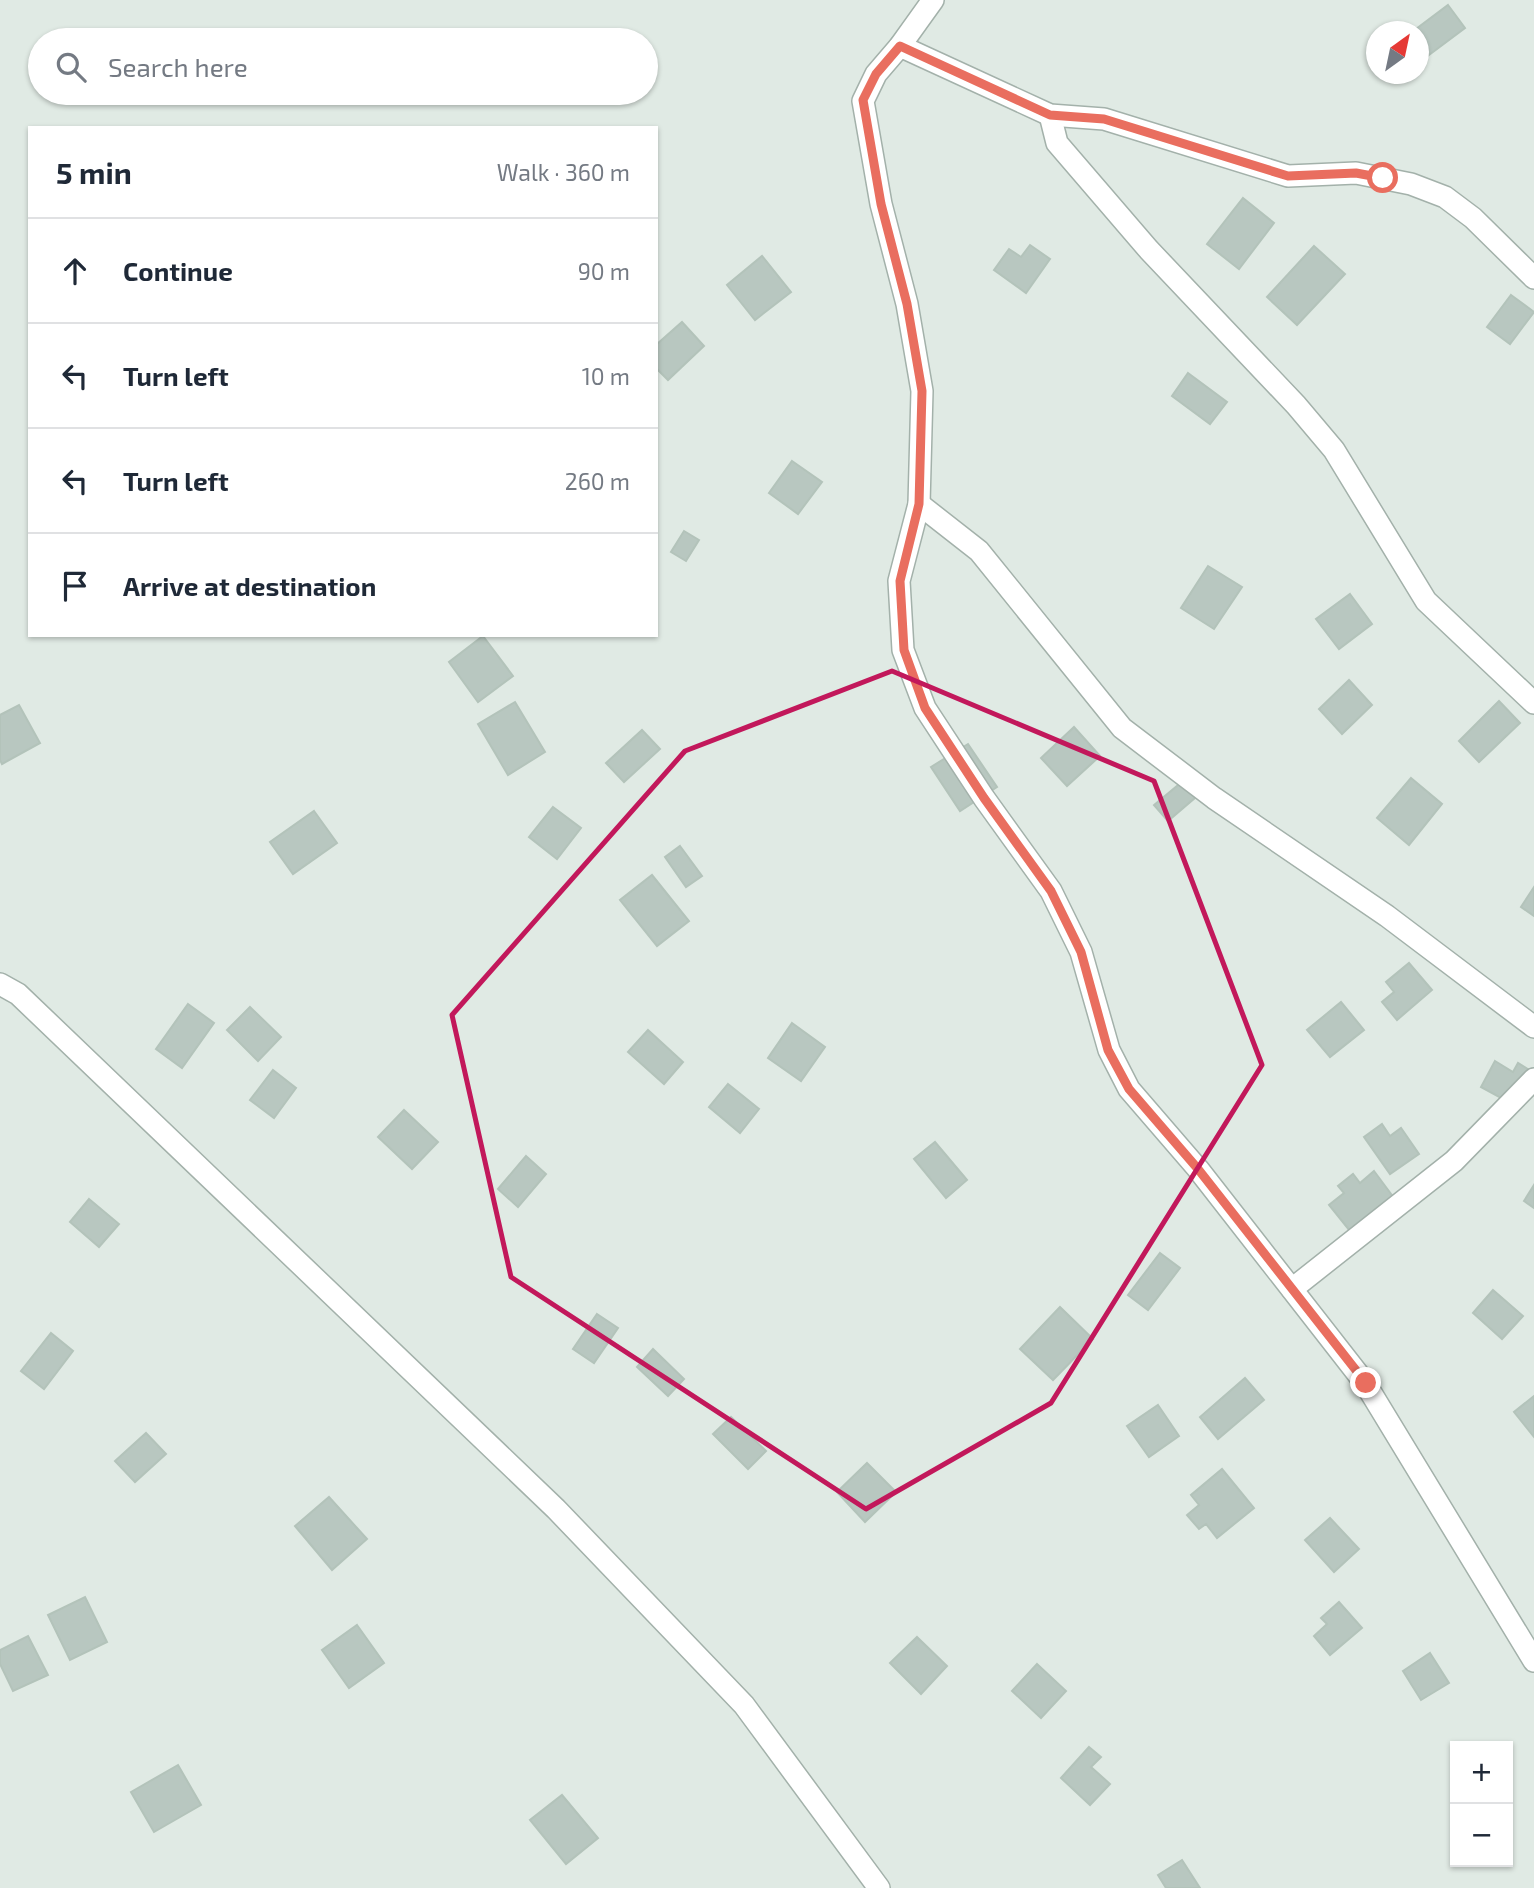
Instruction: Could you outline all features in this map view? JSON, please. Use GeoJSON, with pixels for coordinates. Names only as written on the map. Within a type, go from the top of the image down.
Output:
{"type":"FeatureCollection","features":[{"type":"Feature","properties":{"kind":"street"},"geometry":{"type":"LineString","coordinates":[[933,0],[876,74],[863,100],[881,204],[907,304],[922,391],[919,504],[900,581],[904,650],[925,708],[984,798],[1051,891],[1081,952],[1108,1050],[1129,1089],[1198,1169],[1366,1383],[1534,1661]]}},
{"type":"Feature","properties":{"kind":"street"},"geometry":{"type":"LineString","coordinates":[[900,46],[1050,115],[1104,119],[1288,176],[1356,173],[1412,184],[1445,197],[1473,218],[1534,278]]}},
{"type":"Feature","properties":{"kind":"street"},"geometry":{"type":"LineString","coordinates":[[1050,115],[1057,143],[1149,250],[1296,405],[1334,450],[1426,601],[1534,703]]}},
{"type":"Feature","properties":{"kind":"street"},"geometry":{"type":"LineString","coordinates":[[919,504],[979,551],[1122,728],[1214,798],[1387,916],[1534,1027]]}},
{"type":"Feature","properties":{"kind":"street"},"geometry":{"type":"LineString","coordinates":[[0,984],[18,994],[556,1509],[744,1705],[879,1888]]}},
{"type":"Feature","properties":{"kind":"street"},"geometry":{"type":"LineString","coordinates":[[1292,1289],[1454,1161],[1534,1079]]}},
{"type":"Feature","properties":{"kind":"highlighted area"},"geometry":{"type":"Polygon","coordinates":[[[892,671],[1154,781],[1262,1065],[1051,1403],[866,1509],[511,1277],[452,1015],[685,751],[892,671]]]}},
{"type":"Feature","properties":{"kind":"building"},"geometry":{"type":"Polygon","coordinates":[[[1448,5],[1465,28],[1429,55],[1429,21],[1427,21],[1448,5]]]}},
{"type":"Feature","properties":{"kind":"building"},"geometry":{"type":"Polygon","coordinates":[[[1243,198],[1274,223],[1239,269],[1207,244],[1243,198]]]}},
{"type":"Feature","properties":{"kind":"building"},"geometry":{"type":"Polygon","coordinates":[[[1030,245],[1050,259],[1026,293],[994,270],[1009,249],[1021,257],[1030,245]]]}},
{"type":"Feature","properties":{"kind":"building"},"geometry":{"type":"Polygon","coordinates":[[[1314,246],[1345,274],[1297,325],[1267,297],[1314,246]]]}},
{"type":"Feature","properties":{"kind":"building"},"geometry":{"type":"Polygon","coordinates":[[[762,256],[791,292],[755,320],[727,285],[762,256]]]}},
{"type":"Feature","properties":{"kind":"building"},"geometry":{"type":"Polygon","coordinates":[[[1511,295],[1534,312],[1510,344],[1487,327],[1511,295]]]}},
{"type":"Feature","properties":{"kind":"building"},"geometry":{"type":"Polygon","coordinates":[[[682,322],[704,346],[668,380],[658,370],[658,343],[682,322]]]}},
{"type":"Feature","properties":{"kind":"building"},"geometry":{"type":"Polygon","coordinates":[[[1188,373],[1227,402],[1210,424],[1172,396],[1188,373]]]}},
{"type":"Feature","properties":{"kind":"building"},"geometry":{"type":"Polygon","coordinates":[[[792,461],[822,482],[798,514],[769,493],[792,461]]]}},
{"type":"Feature","properties":{"kind":"building"},"geometry":{"type":"Polygon","coordinates":[[[684,531],[699,540],[686,561],[671,552],[684,531]]]}},
{"type":"Feature","properties":{"kind":"building"},"geometry":{"type":"Polygon","coordinates":[[[1208,566],[1242,587],[1214,629],[1181,608],[1208,566]]]}},
{"type":"Feature","properties":{"kind":"building"},"geometry":{"type":"Polygon","coordinates":[[[1350,594],[1372,624],[1339,649],[1316,619],[1350,594]]]}},
{"type":"Feature","properties":{"kind":"building"},"geometry":{"type":"Polygon","coordinates":[[[484,637],[513,676],[478,702],[449,662],[484,637]]]}},
{"type":"Feature","properties":{"kind":"building"},"geometry":{"type":"Polygon","coordinates":[[[1349,680],[1372,705],[1342,734],[1319,709],[1349,680]]]}},
{"type":"Feature","properties":{"kind":"building"},"geometry":{"type":"Polygon","coordinates":[[[1499,701],[1520,723],[1479,762],[1459,741],[1499,701]]]}},
{"type":"Feature","properties":{"kind":"building"},"geometry":{"type":"Polygon","coordinates":[[[515,702],[545,752],[508,775],[478,724],[515,702]]]}},
{"type":"Feature","properties":{"kind":"building"},"geometry":{"type":"Polygon","coordinates":[[[19,705],[40,743],[2,764],[0,715],[19,705]]]}},
{"type":"Feature","properties":{"kind":"building"},"geometry":{"type":"Polygon","coordinates":[[[1074,727],[1100,756],[1067,786],[1041,758],[1074,727]]]}},
{"type":"Feature","properties":{"kind":"building"},"geometry":{"type":"Polygon","coordinates":[[[642,730],[660,749],[624,782],[606,763],[642,730]]]}},
{"type":"Feature","properties":{"kind":"building"},"geometry":{"type":"Polygon","coordinates":[[[968,744],[997,787],[960,811],[931,767],[968,744]]]}},
{"type":"Feature","properties":{"kind":"building"},"geometry":{"type":"Polygon","coordinates":[[[1411,778],[1442,804],[1409,845],[1377,818],[1411,778]]]}},
{"type":"Feature","properties":{"kind":"building"},"geometry":{"type":"Polygon","coordinates":[[[1183,781],[1196,797],[1168,821],[1154,805],[1183,781]]]}},
{"type":"Feature","properties":{"kind":"building"},"geometry":{"type":"Polygon","coordinates":[[[553,807],[581,828],[557,859],[529,837],[553,807]]]}},
{"type":"Feature","properties":{"kind":"building"},"geometry":{"type":"Polygon","coordinates":[[[314,811],[337,843],[293,874],[270,842],[314,811]]]}},
{"type":"Feature","properties":{"kind":"building"},"geometry":{"type":"Polygon","coordinates":[[[680,846],[702,876],[686,887],[665,857],[680,846]]]}},
{"type":"Feature","properties":{"kind":"building"},"geometry":{"type":"Polygon","coordinates":[[[652,875],[689,921],[657,946],[620,900],[652,875]]]}},
{"type":"Feature","properties":{"kind":"building"},"geometry":{"type":"Polygon","coordinates":[[[1534,887],[1534,916],[1521,907],[1534,887]]]}},
{"type":"Feature","properties":{"kind":"building"},"geometry":{"type":"Polygon","coordinates":[[[1409,963],[1432,990],[1397,1020],[1382,1002],[1394,992],[1386,982],[1409,963]]]}},
{"type":"Feature","properties":{"kind":"building"},"geometry":{"type":"Polygon","coordinates":[[[1341,1002],[1364,1030],[1330,1057],[1307,1030],[1341,1002]]]}},
{"type":"Feature","properties":{"kind":"building"},"geometry":{"type":"Polygon","coordinates":[[[188,1004],[214,1023],[182,1068],[156,1049],[188,1004]]]}},
{"type":"Feature","properties":{"kind":"building"},"geometry":{"type":"Polygon","coordinates":[[[250,1007],[281,1037],[258,1061],[227,1030],[250,1007]]]}},
{"type":"Feature","properties":{"kind":"building"},"geometry":{"type":"Polygon","coordinates":[[[792,1023],[825,1047],[801,1081],[768,1058],[792,1023]]]}},
{"type":"Feature","properties":{"kind":"building"},"geometry":{"type":"Polygon","coordinates":[[[648,1030],[683,1062],[664,1084],[628,1052],[648,1030]]]}},
{"type":"Feature","properties":{"kind":"building"},"geometry":{"type":"Polygon","coordinates":[[[1495,1061],[1513,1072],[1518,1063],[1531,1071],[1512,1104],[1481,1087],[1495,1061]]]}},
{"type":"Feature","properties":{"kind":"building"},"geometry":{"type":"Polygon","coordinates":[[[273,1070],[296,1088],[274,1118],[250,1100],[273,1070]]]}},
{"type":"Feature","properties":{"kind":"building"},"geometry":{"type":"Polygon","coordinates":[[[728,1084],[759,1109],[740,1133],[709,1107],[728,1084]]]}},
{"type":"Feature","properties":{"kind":"building"},"geometry":{"type":"Polygon","coordinates":[[[404,1110],[438,1142],[412,1169],[378,1137],[404,1110]]]}},
{"type":"Feature","properties":{"kind":"building"},"geometry":{"type":"Polygon","coordinates":[[[1382,1124],[1390,1136],[1401,1128],[1419,1154],[1390,1174],[1364,1137],[1382,1124]]]}},
{"type":"Feature","properties":{"kind":"building"},"geometry":{"type":"Polygon","coordinates":[[[935,1142],[967,1180],[946,1198],[914,1159],[935,1142]]]}},
{"type":"Feature","properties":{"kind":"building"},"geometry":{"type":"Polygon","coordinates":[[[526,1156],[546,1174],[518,1207],[498,1189],[526,1156]]]}},
{"type":"Feature","properties":{"kind":"building"},"geometry":{"type":"Polygon","coordinates":[[[1374,1171],[1397,1202],[1354,1236],[1329,1205],[1344,1193],[1338,1186],[1353,1174],[1360,1183],[1374,1171]]]}},
{"type":"Feature","properties":{"kind":"building"},"geometry":{"type":"Polygon","coordinates":[[[1534,1185],[1534,1208],[1524,1201],[1534,1185]]]}},
{"type":"Feature","properties":{"kind":"building"},"geometry":{"type":"Polygon","coordinates":[[[89,1199],[119,1224],[99,1247],[70,1222],[89,1199]]]}},
{"type":"Feature","properties":{"kind":"building"},"geometry":{"type":"Polygon","coordinates":[[[1160,1253],[1180,1268],[1148,1310],[1128,1295],[1160,1253]]]}},
{"type":"Feature","properties":{"kind":"building"},"geometry":{"type":"Polygon","coordinates":[[[1493,1290],[1523,1316],[1502,1339],[1473,1313],[1493,1290]]]}},
{"type":"Feature","properties":{"kind":"building"},"geometry":{"type":"Polygon","coordinates":[[[1060,1307],[1093,1339],[1053,1380],[1020,1349],[1060,1307]]]}},
{"type":"Feature","properties":{"kind":"building"},"geometry":{"type":"Polygon","coordinates":[[[597,1314],[618,1328],[594,1363],[573,1349],[597,1314]]]}},
{"type":"Feature","properties":{"kind":"building"},"geometry":{"type":"Polygon","coordinates":[[[51,1333],[73,1351],[44,1389],[21,1371],[51,1333]]]}},
{"type":"Feature","properties":{"kind":"building"},"geometry":{"type":"Polygon","coordinates":[[[653,1349],[684,1379],[668,1396],[637,1367],[653,1349]]]}},
{"type":"Feature","properties":{"kind":"building"},"geometry":{"type":"Polygon","coordinates":[[[1245,1378],[1264,1400],[1218,1439],[1200,1417],[1245,1378]]]}},
{"type":"Feature","properties":{"kind":"building"},"geometry":{"type":"Polygon","coordinates":[[[1534,1396],[1534,1437],[1514,1412],[1534,1396]]]}},
{"type":"Feature","properties":{"kind":"building"},"geometry":{"type":"Polygon","coordinates":[[[1158,1405],[1179,1436],[1149,1457],[1127,1426],[1158,1405]]]}},
{"type":"Feature","properties":{"kind":"building"},"geometry":{"type":"Polygon","coordinates":[[[731,1417],[766,1451],[748,1469],[713,1434],[731,1417]]]}},
{"type":"Feature","properties":{"kind":"building"},"geometry":{"type":"Polygon","coordinates":[[[146,1433],[166,1454],[135,1482],[115,1461],[146,1433]]]}},
{"type":"Feature","properties":{"kind":"building"},"geometry":{"type":"Polygon","coordinates":[[[867,1463],[896,1492],[865,1522],[837,1492],[867,1463]]]}},
{"type":"Feature","properties":{"kind":"building"},"geometry":{"type":"Polygon","coordinates":[[[1222,1469],[1254,1508],[1217,1538],[1206,1524],[1199,1529],[1187,1515],[1199,1505],[1191,1495],[1222,1469]]]}},
{"type":"Feature","properties":{"kind":"building"},"geometry":{"type":"Polygon","coordinates":[[[329,1497],[367,1539],[332,1570],[295,1526],[329,1497]]]}},
{"type":"Feature","properties":{"kind":"building"},"geometry":{"type":"Polygon","coordinates":[[[1330,1518],[1359,1549],[1334,1572],[1305,1540],[1330,1518]]]}},
{"type":"Feature","properties":{"kind":"building"},"geometry":{"type":"Polygon","coordinates":[[[85,1597],[107,1642],[70,1660],[48,1615],[85,1597]]]}},
{"type":"Feature","properties":{"kind":"building"},"geometry":{"type":"Polygon","coordinates":[[[1339,1602],[1362,1628],[1330,1655],[1314,1636],[1327,1624],[1321,1618],[1339,1602]]]}},
{"type":"Feature","properties":{"kind":"building"},"geometry":{"type":"Polygon","coordinates":[[[357,1625],[384,1663],[349,1688],[322,1650],[357,1625]]]}},
{"type":"Feature","properties":{"kind":"building"},"geometry":{"type":"Polygon","coordinates":[[[28,1636],[48,1675],[13,1691],[0,1664],[0,1650],[28,1636]]]}},
{"type":"Feature","properties":{"kind":"building"},"geometry":{"type":"Polygon","coordinates":[[[917,1637],[947,1666],[921,1694],[890,1663],[917,1637]]]}},
{"type":"Feature","properties":{"kind":"building"},"geometry":{"type":"Polygon","coordinates":[[[1430,1653],[1449,1683],[1421,1700],[1403,1671],[1430,1653]]]}},
{"type":"Feature","properties":{"kind":"building"},"geometry":{"type":"Polygon","coordinates":[[[1037,1664],[1066,1691],[1041,1718],[1012,1691],[1037,1664]]]}},
{"type":"Feature","properties":{"kind":"building"},"geometry":{"type":"Polygon","coordinates":[[[1089,1747],[1101,1757],[1091,1767],[1110,1784],[1090,1805],[1061,1778],[1089,1747]]]}},
{"type":"Feature","properties":{"kind":"building"},"geometry":{"type":"Polygon","coordinates":[[[178,1765],[201,1805],[154,1832],[131,1792],[178,1765]]]}},
{"type":"Feature","properties":{"kind":"building"},"geometry":{"type":"Polygon","coordinates":[[[562,1795],[598,1838],[566,1864],[530,1820],[562,1795]]]}},
{"type":"Feature","properties":{"kind":"building"},"geometry":{"type":"Polygon","coordinates":[[[1182,1860],[1200,1888],[1166,1888],[1158,1875],[1182,1860]]]}},
{"type":"Feature","properties":{"kind":"route"},"geometry":{"type":"LineString","coordinates":[[1366,1383],[1198,1169],[1129,1089],[1108,1050],[1081,952],[1051,891],[984,798],[925,708],[904,650],[900,581],[919,504],[922,391],[907,304],[881,204],[863,100],[876,74],[900,46],[1050,115],[1104,119],[1288,176],[1356,173],[1383,178]]}}]}
